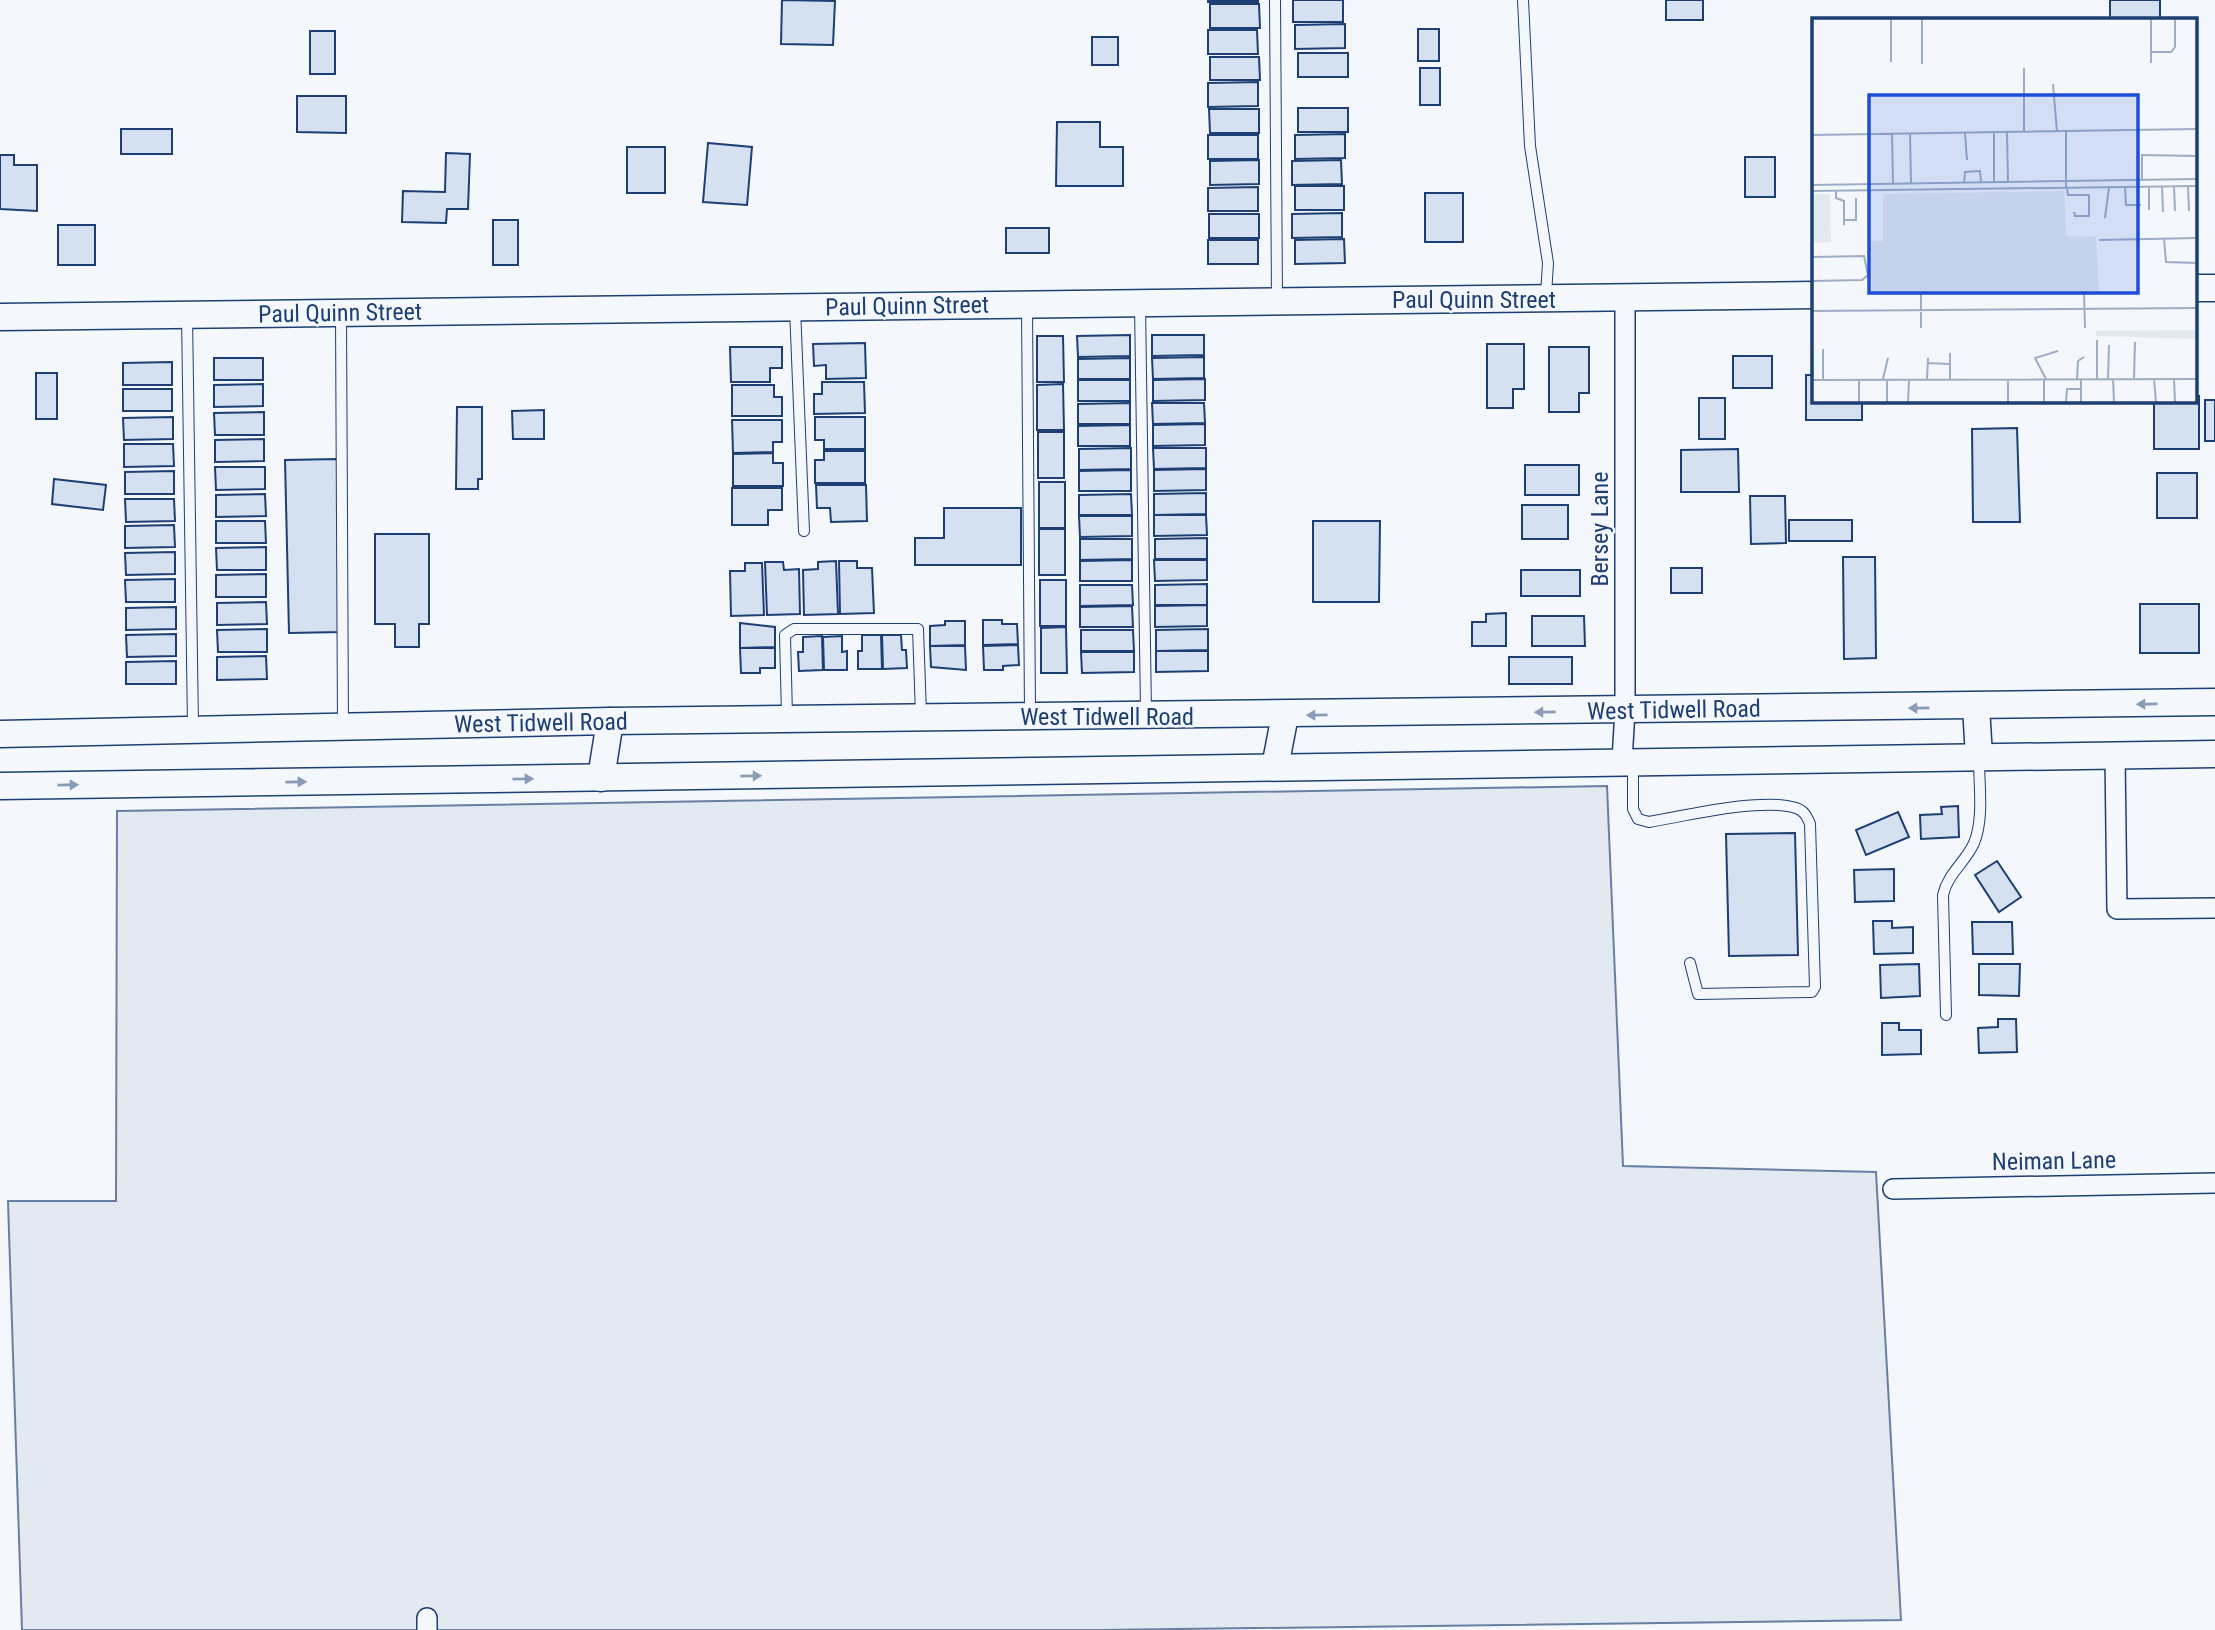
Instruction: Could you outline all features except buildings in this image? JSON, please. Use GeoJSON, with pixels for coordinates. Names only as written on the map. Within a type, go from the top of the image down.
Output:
{"type":"FeatureCollection","features":[{"type":"Feature","properties":{"kind":"main road","name":"Paul Quinn Street"},"geometry":{"type":"LineString","coordinates":[[0,317],[1812,295]]}},
{"type":"Feature","properties":{"kind":"main road","name":"West Tidwell Road"},"geometry":{"type":"LineString","coordinates":[[0,734],[611,721],[1976,707],[2215,702]]}},
{"type":"Feature","properties":{"kind":"main road"},"geometry":{"type":"LineString","coordinates":[[1976,707],[1979,756]]}},
{"type":"Feature","properties":{"kind":"main road"},"geometry":{"type":"LineString","coordinates":[[1275,767],[1285,715]]}},
{"type":"Feature","properties":{"kind":"main road"},"geometry":{"type":"LineString","coordinates":[[601,778],[611,721]]}},
{"type":"Feature","properties":{"kind":"main road","name":"West Tidwell Road"},"geometry":{"type":"LineString","coordinates":[[0,786],[2215,754]]}},
{"type":"Feature","properties":{"kind":"street","name":"Bersey Lane"},"geometry":{"type":"LineString","coordinates":[[1625,298],[1627,761]]}},
{"type":"Feature","properties":{"kind":"street"},"geometry":{"type":"LineString","coordinates":[[2115,755],[2117,909],[2215,908]]}},
{"type":"Feature","properties":{"kind":"street","name":"Neiman Lane"},"geometry":{"type":"LineString","coordinates":[[1893,1189],[2215,1183]]}},
{"type":"Feature","properties":{"kind":"lane"},"geometry":{"type":"LineString","coordinates":[[1275,0],[1277,301]]}},
{"type":"Feature","properties":{"kind":"lane"},"geometry":{"type":"LineString","coordinates":[[1523,0],[1530,146],[1548,263],[1546,299]]}},
{"type":"Feature","properties":{"kind":"lane"},"geometry":{"type":"LineString","coordinates":[[1140,303],[1146,716]]}},
{"type":"Feature","properties":{"kind":"lane"},"geometry":{"type":"LineString","coordinates":[[1027,304],[1030,717]]}},
{"type":"Feature","properties":{"kind":"lane"},"geometry":{"type":"LineString","coordinates":[[795,308],[804,531]]}},
{"type":"Feature","properties":{"kind":"lane"},"geometry":{"type":"LineString","coordinates":[[341,313],[344,727]]}},
{"type":"Feature","properties":{"kind":"lane"},"geometry":{"type":"LineString","coordinates":[[187,315],[193,730]]}},
{"type":"Feature","properties":{"kind":"lane"},"geometry":{"type":"LineString","coordinates":[[787,720],[785,635],[788,630],[914,627],[920,633],[921,718]]}},
{"type":"Feature","properties":{"kind":"lane"},"geometry":{"type":"LineString","coordinates":[[1946,1015],[1943,894],[1946,881],[1975,841],[1979,823],[1979,756]]}},
{"type":"Feature","properties":{"kind":"lane"},"geometry":{"type":"LineString","coordinates":[[1627,761],[1633,809],[1638,819],[1648,822],[1734,806],[1795,808],[1804,813],[1810,824],[1815,987],[1812,992],[1698,995],[1690,963]]}},
{"type":"Feature","properties":{"kind":"shaded area"},"geometry":{"type":"Polygon","coordinates":[[[1607,786],[1623,1166],[1876,1172],[1901,1620],[1101,1630],[22,1630],[8,1201],[116,1201],[117,811],[1607,786]]]}}]}
